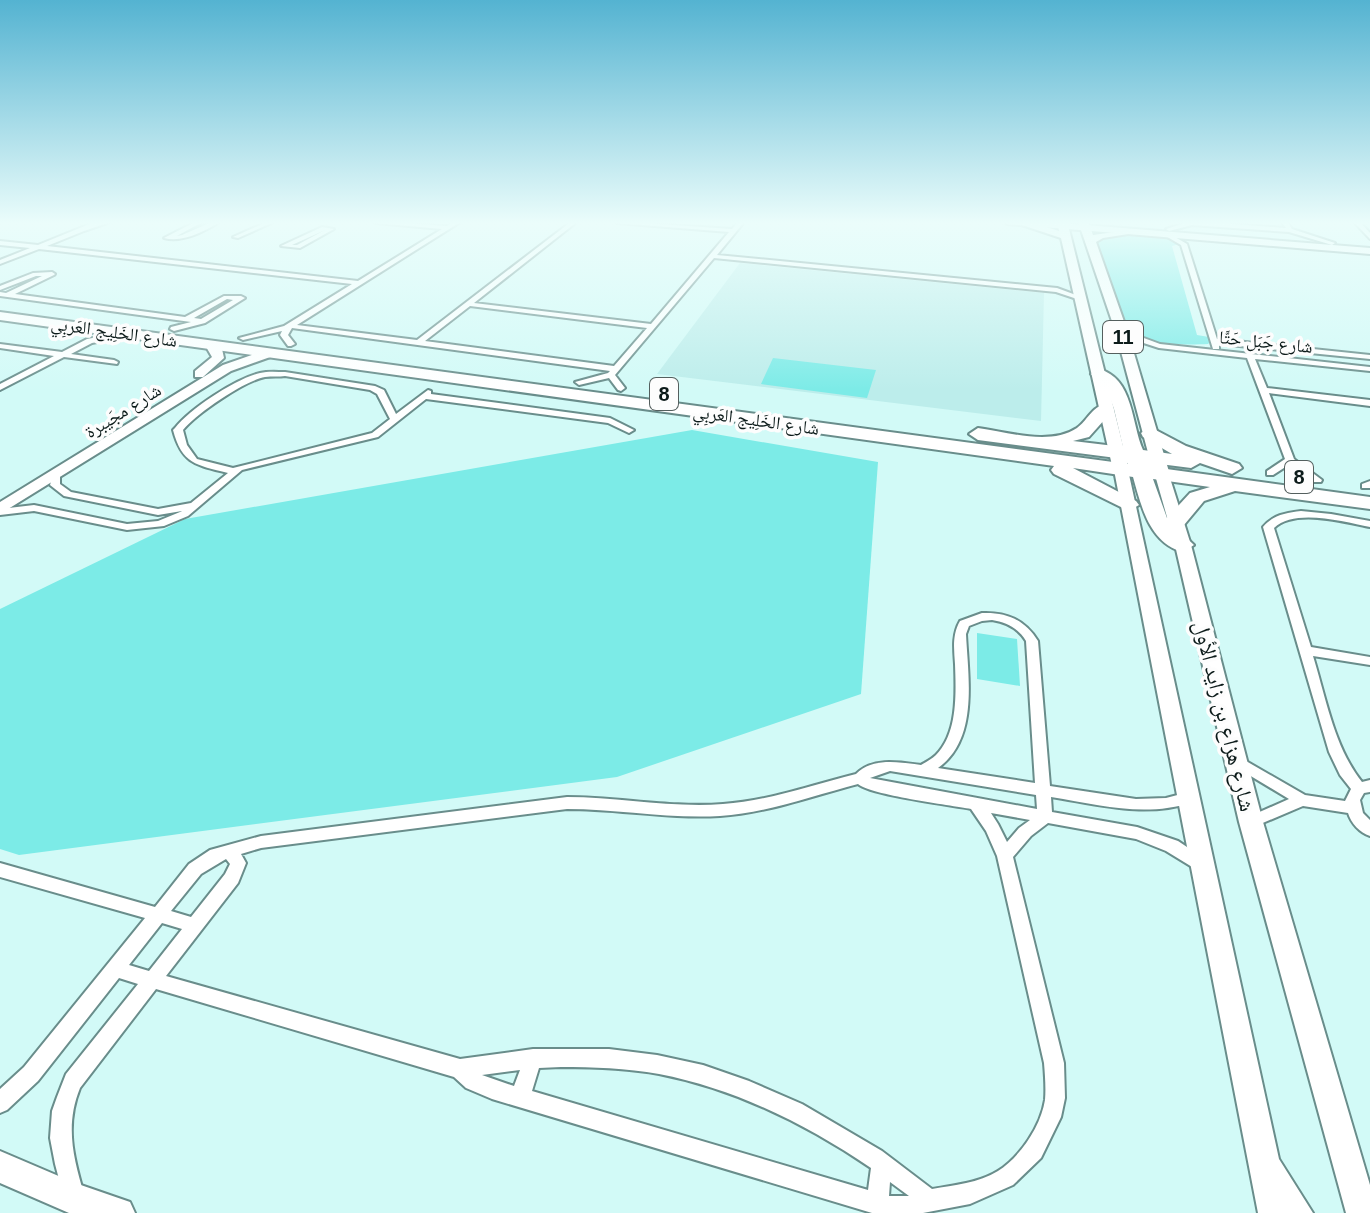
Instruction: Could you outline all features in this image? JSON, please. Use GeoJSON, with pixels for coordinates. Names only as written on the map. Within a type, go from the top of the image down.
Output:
{"type":"FeatureCollection","features":[{"type":"Feature","properties":{"kind":"highway","name":"شارع الخَلِيج العَربِي"},"geometry":{"type":"LineString","coordinates":[[2,296],[180,324],[243,338],[289,333],[579,382],[616,377],[1033,450]]}},
{"type":"Feature","properties":{"kind":"highway","name":"شارع الخَلِيج العَربِي"},"geometry":{"type":"LineString","coordinates":[[0,316],[90,335],[208,338],[269,353],[884,437],[1139,463],[1232,468],[1317,480],[1364,493]]}},
{"type":"Feature","properties":{"kind":"highway"},"geometry":{"type":"LineString","coordinates":[[1099,374],[1117,387],[1157,521],[1183,545]]}},
{"type":"Feature","properties":{"kind":"highway"},"geometry":{"type":"LineString","coordinates":[[1033,450],[1087,430],[1105,409]]}},
{"type":"Feature","properties":{"kind":"highway"},"geometry":{"type":"LineString","coordinates":[[1150,433],[1179,450],[1232,468]]}},
{"type":"Feature","properties":{"kind":"highway"},"geometry":{"type":"LineString","coordinates":[[884,437],[929,437],[1364,493]]}},
{"type":"Feature","properties":{"kind":"highway"},"geometry":{"type":"LineString","coordinates":[[1033,450],[1129,505]]}},
{"type":"Feature","properties":{"kind":"highway","name":"شارع الخَلِيج العَربِي"},"geometry":{"type":"LineString","coordinates":[[1139,463],[1249,487],[1364,493]]}},
{"type":"Feature","properties":{"kind":"highway"},"geometry":{"type":"LineString","coordinates":[[1176,520],[1192,501],[1205,493],[1249,487]]}},
{"type":"Feature","properties":{"kind":"main road","name":"شارع هزاع بن زايد الأول"},"geometry":{"type":"LineString","coordinates":[[1075,278],[1105,409],[1176,520],[1251,822],[1362,1213]]}},
{"type":"Feature","properties":{"kind":"main road","name":"شارع هزاع بن زايد الأول"},"geometry":{"type":"LineString","coordinates":[[1102,278],[1122,333],[1150,433],[1129,505],[1274,1213]]}},
{"type":"Feature","properties":{"kind":"main road","name":"شارع مجَيبرة"},"geometry":{"type":"LineString","coordinates":[[0,496],[209,368],[219,355],[208,338]]}},
{"type":"Feature","properties":{"kind":"main road","name":"شارع مجَيبرة"},"geometry":{"type":"LineString","coordinates":[[0,511],[227,368],[269,353]]}},
{"type":"Feature","properties":{"kind":"main road"},"geometry":{"type":"LineString","coordinates":[[1264,1162],[1297,1213]]}},
{"type":"Feature","properties":{"kind":"main road"},"geometry":{"type":"LineString","coordinates":[[0,1167],[74,1199],[119,1213]]}},
{"type":"Feature","properties":{"kind":"street"},"geometry":{"type":"LineString","coordinates":[[2,296],[30,278]]}},
{"type":"Feature","properties":{"kind":"street"},"geometry":{"type":"LineString","coordinates":[[2,296],[44,278]]}},
{"type":"Feature","properties":{"kind":"street"},"geometry":{"type":"LineString","coordinates":[[311,278],[359,283]]}},
{"type":"Feature","properties":{"kind":"street"},"geometry":{"type":"LineString","coordinates":[[289,333],[368,278]]}},
{"type":"Feature","properties":{"kind":"street"},"geometry":{"type":"LineString","coordinates":[[418,343],[502,278]]}},
{"type":"Feature","properties":{"kind":"street"},"geometry":{"type":"LineString","coordinates":[[289,333],[418,343],[616,377],[652,326],[693,278]]}},
{"type":"Feature","properties":{"kind":"street"},"geometry":{"type":"LineString","coordinates":[[931,278],[1078,292]]}},
{"type":"Feature","properties":{"kind":"street"},"geometry":{"type":"LineString","coordinates":[[1194,278],[1217,352]]}},
{"type":"Feature","properties":{"kind":"street"},"geometry":{"type":"LineString","coordinates":[[1057,290],[1078,292]]}},
{"type":"Feature","properties":{"kind":"street","name":"شارع الخَلِيج العَربِي"},"geometry":{"type":"LineString","coordinates":[[226,297],[241,298],[202,321],[180,324],[226,297]]}},
{"type":"Feature","properties":{"kind":"street"},"geometry":{"type":"LineString","coordinates":[[468,304],[652,326]]}},
{"type":"Feature","properties":{"kind":"street"},"geometry":{"type":"LineString","coordinates":[[180,324],[202,321]]}},
{"type":"Feature","properties":{"kind":"street","name":"شارع الخَلِيج العَربِي"},"geometry":{"type":"LineString","coordinates":[[202,321],[208,338]]}},
{"type":"Feature","properties":{"kind":"street","name":"شارع جَبَل حَتَّا"},"geometry":{"type":"LineString","coordinates":[[1122,333],[1159,346],[1370,369]]}},
{"type":"Feature","properties":{"kind":"street"},"geometry":{"type":"LineString","coordinates":[[0,387],[63,355],[90,335]]}},
{"type":"Feature","properties":{"kind":"street"},"geometry":{"type":"LineString","coordinates":[[1214,341],[1370,357]]}},
{"type":"Feature","properties":{"kind":"street","name":"شارع الخَلِيج العَربِي"},"geometry":{"type":"LineString","coordinates":[[0,346],[114,362]]}},
{"type":"Feature","properties":{"kind":"street","name":"شارع جَبَل حَتَّا"},"geometry":{"type":"LineString","coordinates":[[1127,351],[1159,346]]}},
{"type":"Feature","properties":{"kind":"street"},"geometry":{"type":"LineString","coordinates":[[1250,356],[1290,460],[1317,480]]}},
{"type":"Feature","properties":{"kind":"street"},"geometry":{"type":"LineString","coordinates":[[233,471],[194,461],[178,434],[187,419],[234,388],[262,375],[298,376],[372,388],[381,392],[395,421]]}},
{"type":"Feature","properties":{"kind":"street"},"geometry":{"type":"LineString","coordinates":[[1262,390],[1370,403]]}},
{"type":"Feature","properties":{"kind":"street"},"geometry":{"type":"LineString","coordinates":[[0,511],[42,509],[143,527],[177,518],[233,471],[253,463],[369,437],[395,421],[426,394],[616,422],[629,430]]}},
{"type":"Feature","properties":{"kind":"street"},"geometry":{"type":"LineString","coordinates":[[387,405],[415,404]]}},
{"type":"Feature","properties":{"kind":"street"},"geometry":{"type":"LineString","coordinates":[[1270,473],[1290,460]]}},
{"type":"Feature","properties":{"kind":"street"},"geometry":{"type":"LineString","coordinates":[[57,474],[55,485],[63,493],[158,512],[192,504]]}},
{"type":"Feature","properties":{"kind":"street"},"geometry":{"type":"LineString","coordinates":[[143,527],[156,520],[158,512]]}},
{"type":"Feature","properties":{"kind":"street"},"geometry":{"type":"LineString","coordinates":[[1370,524],[1294,514],[1279,517],[1270,523],[1270,536],[1340,761],[1365,787],[1352,800],[1353,808],[1370,830]]}},
{"type":"Feature","properties":{"kind":"street"},"geometry":{"type":"LineString","coordinates":[[905,792],[902,781],[917,768],[944,758],[956,741],[959,731],[961,629],[975,618],[1000,618],[1021,627],[1032,641],[1045,817]]}},
{"type":"Feature","properties":{"kind":"street"},"geometry":{"type":"LineString","coordinates":[[1305,650],[1370,661]]}},
{"type":"Feature","properties":{"kind":"street"},"geometry":{"type":"LineString","coordinates":[[1236,760],[1302,800],[1353,808]]}},
{"type":"Feature","properties":{"kind":"street"},"geometry":{"type":"LineString","coordinates":[[0,1103],[31,1074],[201,864],[216,855],[276,839],[543,805],[617,803],[723,810],[764,803],[861,778],[878,768],[917,768],[1136,805],[1166,804],[1189,798]]}},
{"type":"Feature","properties":{"kind":"street"},"geometry":{"type":"LineString","coordinates":[[861,778],[873,786],[1137,833],[1172,846],[1203,867]]}},
{"type":"Feature","properties":{"kind":"street"},"geometry":{"type":"LineString","coordinates":[[1251,822],[1302,800]]}},
{"type":"Feature","properties":{"kind":"street"},"geometry":{"type":"LineString","coordinates":[[115,969],[460,1069],[481,1085],[520,1098],[877,1203],[909,1207],[970,1193],[1006,1178],[1034,1151],[1051,1117],[1055,1098],[1054,1063],[1005,856],[993,828],[976,804]]}},
{"type":"Feature","properties":{"kind":"street"},"geometry":{"type":"LineString","coordinates":[[1005,856],[1025,832],[1045,817]]}},
{"type":"Feature","properties":{"kind":"street"},"geometry":{"type":"LineString","coordinates":[[74,1199],[59,1131],[65,1098],[83,1065],[236,870],[238,863],[231,853]]}},
{"type":"Feature","properties":{"kind":"street"},"geometry":{"type":"LineString","coordinates":[[0,870],[194,925]]}},
{"type":"Feature","properties":{"kind":"street"},"geometry":{"type":"LineString","coordinates":[[460,1069],[533,1058],[624,1057],[697,1071],[774,1099],[815,1120],[882,1163],[929,1200]]}},
{"type":"Feature","properties":{"kind":"street"},"geometry":{"type":"LineString","coordinates":[[520,1098],[533,1058]]}},
{"type":"Feature","properties":{"kind":"street"},"geometry":{"type":"LineString","coordinates":[[877,1203],[882,1163]]}},
{"type":"Feature","properties":{"kind":"shaded area"},"geometry":{"type":"Polygon","coordinates":[[[729,278],[888,278],[1044,293],[1041,421],[657,374],[729,278]]]}},
{"type":"Feature","properties":{"kind":"shaded area"},"geometry":{"type":"Polygon","coordinates":[[[1108,278],[1181,278],[1197,335],[1209,337],[1211,341],[1208,344],[1176,344],[1153,341],[1126,328],[1108,278]]]}},
{"type":"Feature","properties":{"kind":"shaded area"},"geometry":{"type":"Polygon","coordinates":[[[773,358],[876,370],[867,398],[761,384],[773,358]]]}},
{"type":"Feature","properties":{"kind":"shaded area"},"geometry":{"type":"Polygon","coordinates":[[[692,430],[878,462],[861,694],[617,777],[19,855],[0,849],[0,609],[185,519],[692,430]]]}},
{"type":"Feature","properties":{"kind":"shaded area"},"geometry":{"type":"Polygon","coordinates":[[[977,633],[1017,639],[1020,686],[977,679],[977,633]]]}}]}
